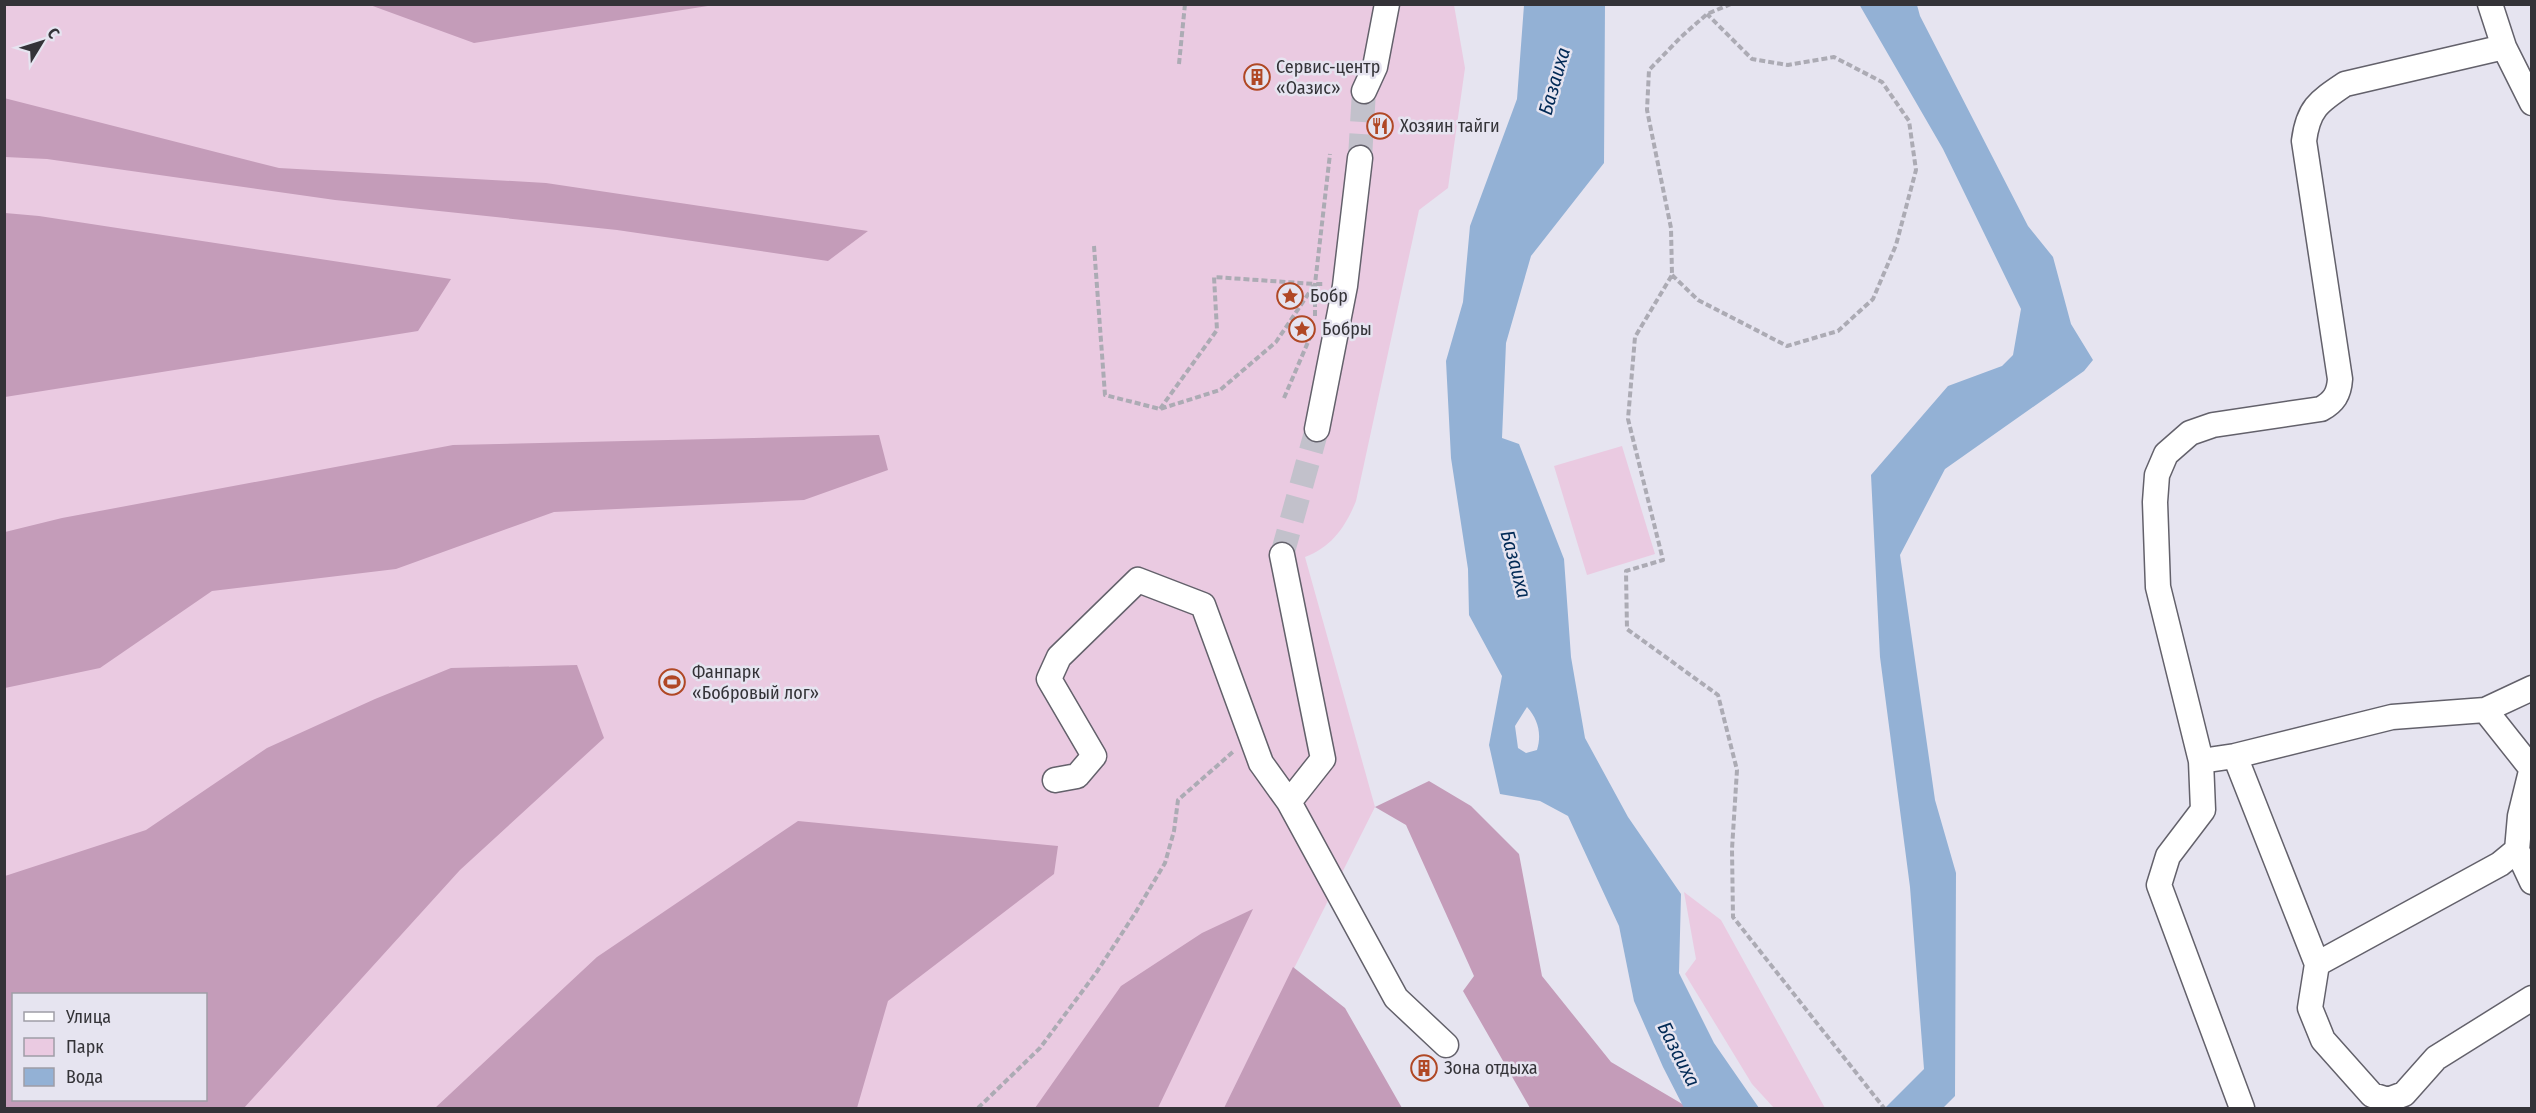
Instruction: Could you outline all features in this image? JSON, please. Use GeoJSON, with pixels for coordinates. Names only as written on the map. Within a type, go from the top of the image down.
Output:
{"type":"FeatureCollection","features":[{"type":"Feature","properties":{"kind":"street"},"geometry":{"type":"LineString","coordinates":[[1364,91],[1375,66],[1387,4]]}},
{"type":"Feature","properties":{"kind":"street"},"geometry":{"type":"LineString","coordinates":[[2490,4],[2504,47],[2532,103]]}},
{"type":"Feature","properties":{"kind":"street"},"geometry":{"type":"LineString","coordinates":[[2242,1108],[2159,885],[2168,856],[2203,810],[2201,762],[2158,587],[2155,502],[2157,475],[2166,454],[2190,433],[2213,425],[2321,409],[2332,403],[2339,392],[2340,379],[2304,141],[2307,118],[2325,97],[2345,84],[2504,47]]}},
{"type":"Feature","properties":{"kind":"street"},"geometry":{"type":"LineString","coordinates":[[1317,429],[1345,286],[1360,158]]}},
{"type":"Feature","properties":{"kind":"street"},"geometry":{"type":"LineString","coordinates":[[1282,555],[1323,759],[1289,802]]}},
{"type":"Feature","properties":{"kind":"street"},"geometry":{"type":"LineString","coordinates":[[1055,780],[1077,776],[1094,756],[1049,679],[1059,657],[1138,580],[1203,605],[1260,763],[1289,802],[1395,998],[1446,1045]]}},
{"type":"Feature","properties":{"kind":"street"},"geometry":{"type":"LineString","coordinates":[[2201,762],[2235,756],[2392,717],[2485,710],[2532,688]]}},
{"type":"Feature","properties":{"kind":"street"},"geometry":{"type":"LineString","coordinates":[[2485,710],[2531,767],[2520,816],[2517,850],[2532,882]]}},
{"type":"Feature","properties":{"kind":"street"},"geometry":{"type":"LineString","coordinates":[[2235,756],[2317,964],[2310,1008],[2323,1040],[2372,1095],[2388,1101],[2404,1094],[2436,1058],[2532,998]]}},
{"type":"Feature","properties":{"kind":"street"},"geometry":{"type":"LineString","coordinates":[[2317,964],[2500,864],[2517,850]]}},
{"type":"Feature","properties":{"kind":"path"},"geometry":{"type":"LineString","coordinates":[[1179,63],[1185,4]]}},
{"type":"Feature","properties":{"kind":"path"},"geometry":{"type":"LineString","coordinates":[[1731,4],[1707,14],[1649,70],[1647,110],[1671,228],[1672,275],[1635,337],[1628,419],[1663,560],[1626,571],[1627,629],[1718,695],[1737,770],[1732,849],[1733,917],[1884,1108]]}},
{"type":"Feature","properties":{"kind":"path"},"geometry":{"type":"LineString","coordinates":[[1672,275],[1698,300],[1787,346],[1838,331],[1873,299],[1896,245],[1916,170],[1909,121],[1882,82],[1834,57],[1788,65],[1752,58],[1707,14]]}},
{"type":"Feature","properties":{"kind":"path"},"geometry":{"type":"LineString","coordinates":[[1284,398],[1315,327],[1315,284],[1330,154]]}},
{"type":"Feature","properties":{"kind":"path"},"geometry":{"type":"LineString","coordinates":[[1094,246],[1105,395],[1160,410],[1220,390],[1276,342],[1315,284]]}},
{"type":"Feature","properties":{"kind":"path"},"geometry":{"type":"LineString","coordinates":[[1160,410],[1217,330],[1214,277],[1345,286]]}},
{"type":"Feature","properties":{"kind":"path"},"geometry":{"type":"LineString","coordinates":[[978,1108],[1040,1048],[1096,973],[1134,915],[1165,863],[1178,800],[1250,738]]}},
{"type":"Feature","properties":{"kind":"green space","name":"Фанпарк «Бобровый лог»"},"geometry":{"type":"Polygon","coordinates":[[[5,5],[1454,5],[1465,68],[1448,188],[1419,210],[1356,501],[1337,535],[1323,548],[1305,557],[1375,807],[1224,1108],[5,1108],[5,5]]]}},
{"type":"Feature","properties":{"kind":"green space"},"geometry":{"type":"Polygon","coordinates":[[[1622,446],[1655,554],[1587,575],[1554,466],[1622,446]]]}},
{"type":"Feature","properties":{"kind":"green space"},"geometry":{"type":"Polygon","coordinates":[[[1684,892],[1721,920],[1825,1108],[1774,1108],[1752,1084],[1685,974],[1696,959],[1684,892]]]}},
{"type":"Feature","properties":{"kind":"shaded area"},"geometry":{"type":"Polygon","coordinates":[[[370,5],[714,5],[474,43],[370,5]]]}},
{"type":"Feature","properties":{"kind":"shaded area"},"geometry":{"type":"Polygon","coordinates":[[[4,98],[279,168],[546,183],[868,231],[828,261],[617,230],[335,200],[47,159],[5,157],[4,98]]]}},
{"type":"Feature","properties":{"kind":"shaded area"},"geometry":{"type":"Polygon","coordinates":[[[5,213],[39,216],[451,279],[418,331],[5,397],[5,213]]]}},
{"type":"Feature","properties":{"kind":"shaded area"},"geometry":{"type":"Polygon","coordinates":[[[879,435],[888,470],[804,500],[554,512],[396,569],[212,591],[100,668],[5,688],[5,532],[62,518],[453,445],[879,435]]]}},
{"type":"Feature","properties":{"kind":"shaded area"},"geometry":{"type":"Polygon","coordinates":[[[577,665],[604,738],[460,870],[244,1108],[5,1108],[5,876],[146,830],[267,748],[375,699],[451,668],[577,665]]]}},
{"type":"Feature","properties":{"kind":"shaded area"},"geometry":{"type":"Polygon","coordinates":[[[1429,781],[1471,806],[1519,854],[1542,976],[1611,1062],[1684,1105],[1684,1108],[1530,1108],[1463,991],[1474,976],[1406,825],[1375,807],[1429,781]]]}},
{"type":"Feature","properties":{"kind":"shaded area"},"geometry":{"type":"Polygon","coordinates":[[[798,821],[1058,846],[1054,874],[888,1001],[857,1108],[435,1108],[597,957],[798,821]]]}},
{"type":"Feature","properties":{"kind":"shaded area"},"geometry":{"type":"Polygon","coordinates":[[[1253,909],[1158,1108],[1035,1108],[1121,986],[1202,933],[1253,909]]]}},
{"type":"Feature","properties":{"kind":"shaded area"},"geometry":{"type":"Polygon","coordinates":[[[1293,967],[1345,1008],[1402,1108],[1224,1108],[1293,967]]]}},
{"type":"Feature","properties":{"kind":"water"},"geometry":{"type":"Polygon","coordinates":[[[1859,4],[1917,5],[1920,16],[2028,226],[2053,257],[2071,324],[2093,360],[2084,371],[1945,469],[1900,555],[1935,800],[1956,873],[1955,1096],[1943,1108],[1885,1108],[1924,1069],[1910,887],[1880,657],[1871,475],[1948,386],[2002,366],[2013,355],[2021,309],[1943,149],[1859,4]]]}},
{"type":"Feature","properties":{"kind":"water","name":"Базаиха"},"geometry":{"type":"Polygon","coordinates":[[[1524,5],[1605,5],[1604,163],[1531,256],[1506,343],[1502,438],[1519,444],[1564,559],[1571,657],[1585,738],[1628,817],[1681,894],[1679,973],[1714,1043],[1759,1108],[1684,1108],[1634,1001],[1619,926],[1568,816],[1540,801],[1500,794],[1489,745],[1502,676],[1469,615],[1468,569],[1451,458],[1446,361],[1463,302],[1470,226],[1517,99],[1524,5]],[[1527,707],[1515,726],[1518,748],[1526,753],[1537,750],[1539,738],[1538,727],[1527,707]]]}},
{"type":"Feature","properties":{"kind":"tunnel"},"geometry":{"type":"LineString","coordinates":[[1360,158],[1364,91]]}},
{"type":"Feature","properties":{"kind":"tunnel"},"geometry":{"type":"LineString","coordinates":[[1282,555],[1317,429]]}},
{"type":"Feature","properties":{"kind":"place","name":"Сервис-центр «Оазис»"},"geometry":{"type":"Point","coordinates":[1257,77]}},
{"type":"Feature","properties":{"kind":"place","name":"Хозяин тайги"},"geometry":{"type":"Point","coordinates":[1380,126]}},
{"type":"Feature","properties":{"kind":"place","name":"Бобр"},"geometry":{"type":"Point","coordinates":[1290,296]}},
{"type":"Feature","properties":{"kind":"place","name":"Бобры"},"geometry":{"type":"Point","coordinates":[1302,329]}},
{"type":"Feature","properties":{"kind":"place","name":"Фанпарк «Бобровый лог»"},"geometry":{"type":"Point","coordinates":[672,682]}},
{"type":"Feature","properties":{"kind":"place","name":"Зона отдыха"},"geometry":{"type":"Point","coordinates":[1424,1068]}}]}
